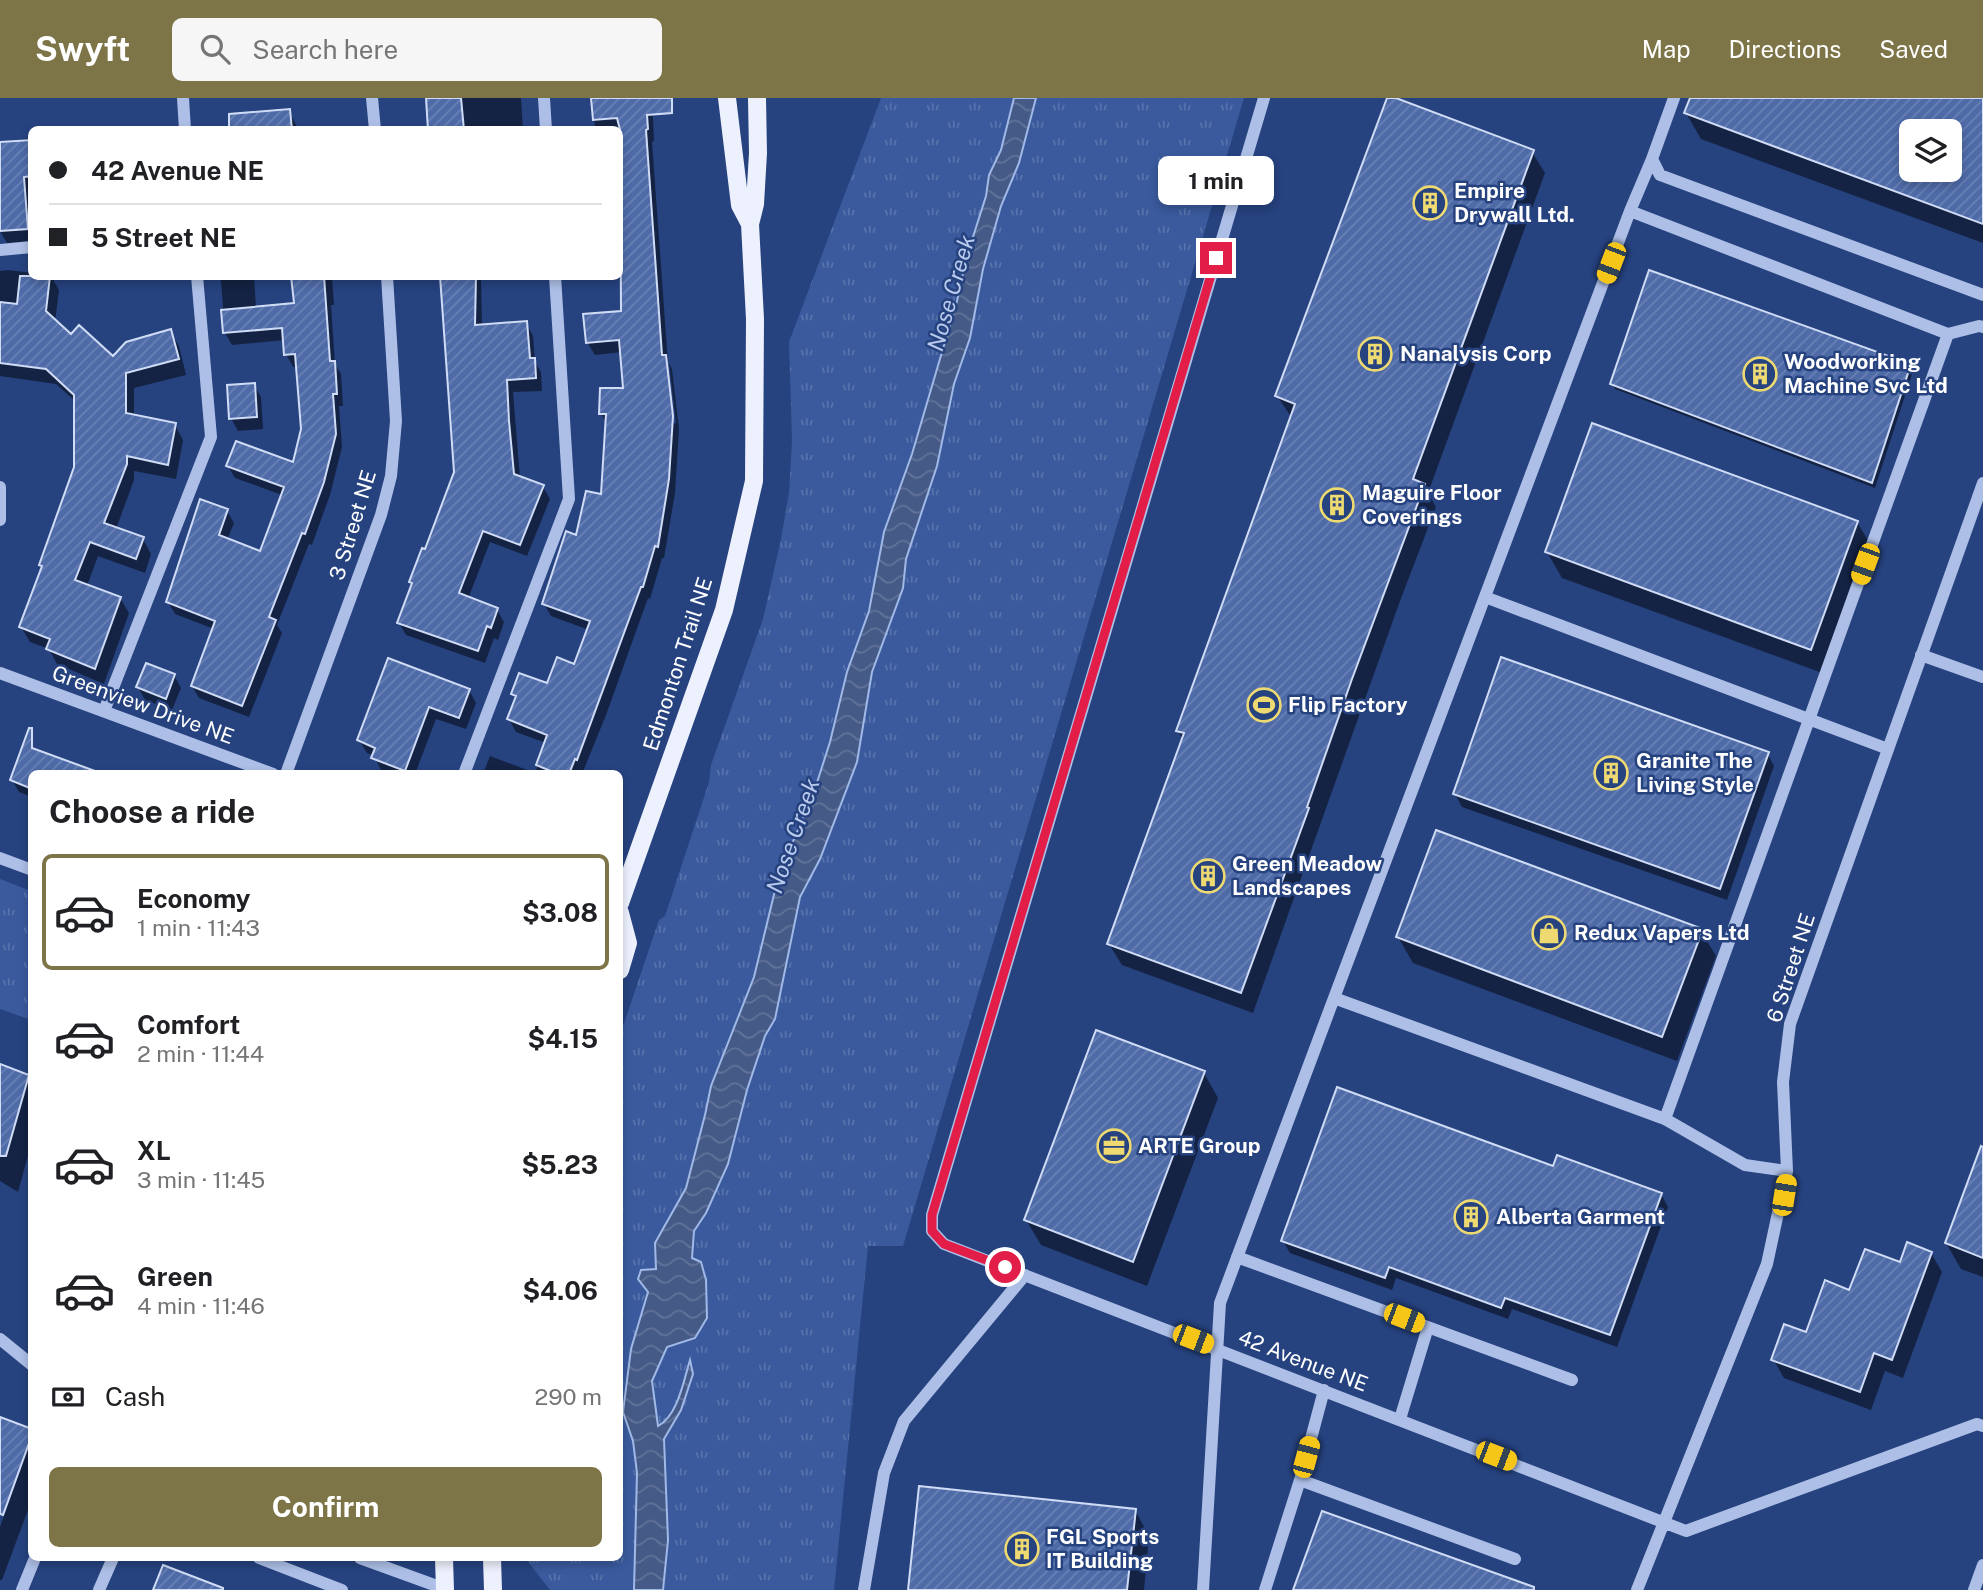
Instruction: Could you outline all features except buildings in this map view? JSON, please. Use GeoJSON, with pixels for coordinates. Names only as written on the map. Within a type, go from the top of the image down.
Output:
{"type":"FeatureCollection","features":[{"type":"Feature","properties":{"kind":"main road","name":"Edmonton Trail NE"},"geometry":{"type":"LineString","coordinates":[[727,98],[740,205],[750,224]]}},
{"type":"Feature","properties":{"kind":"main road","name":"Edmonton Trail NE"},"geometry":{"type":"LineString","coordinates":[[623,895],[724,610],[754,481],[755,319],[750,224],[755,204],[757,98]]}},
{"type":"Feature","properties":{"kind":"main road"},"geometry":{"type":"LineString","coordinates":[[623,924],[628,943],[623,960]]}},
{"type":"Feature","properties":{"kind":"main road"},"geometry":{"type":"LineString","coordinates":[[444,1561],[446,1590]]}},
{"type":"Feature","properties":{"kind":"main road"},"geometry":{"type":"LineString","coordinates":[[492,1561],[493,1590]]}},
{"type":"Feature","properties":{"kind":"street"},"geometry":{"type":"LineString","coordinates":[[183,98],[185,126]]}},
{"type":"Feature","properties":{"kind":"street"},"geometry":{"type":"LineString","coordinates":[[372,98],[375,126]]}},
{"type":"Feature","properties":{"kind":"street"},"geometry":{"type":"LineString","coordinates":[[544,98],[546,126]]}},
{"type":"Feature","properties":{"kind":"street","name":"42 Avenue NE"},"geometry":{"type":"LineString","coordinates":[[1264,98],[932,1215],[932,1231],[944,1244],[1686,1531],[1977,1424],[1983,1426]]}},
{"type":"Feature","properties":{"kind":"street"},"geometry":{"type":"LineString","coordinates":[[1203,1590],[1220,1303],[1674,98]]}},
{"type":"Feature","properties":{"kind":"street"},"geometry":{"type":"LineString","coordinates":[[1652,159],[1660,175],[1983,295]]}},
{"type":"Feature","properties":{"kind":"street"},"geometry":{"type":"LineString","coordinates":[[1630,211],[1948,334],[1982,323]]}},
{"type":"Feature","properties":{"kind":"street"},"geometry":{"type":"LineString","coordinates":[[0,250],[28,247]]}},
{"type":"Feature","properties":{"kind":"street"},"geometry":{"type":"LineString","coordinates":[[104,711],[211,437],[197,280]]}},
{"type":"Feature","properties":{"kind":"street","name":"3 Street NE"},"geometry":{"type":"LineString","coordinates":[[287,770],[381,514],[391,476],[396,421],[387,280]]}},
{"type":"Feature","properties":{"kind":"street"},"geometry":{"type":"LineString","coordinates":[[466,770],[569,499],[555,280]]}},
{"type":"Feature","properties":{"kind":"street"},"geometry":{"type":"LineString","coordinates":[[1665,1119],[1948,334]]}},
{"type":"Feature","properties":{"kind":"street","name":"6 Street NE"},"geometry":{"type":"LineString","coordinates":[[1637,1590],[1767,1264],[1787,1171],[1783,1082],[1790,1024],[1983,483]]}},
{"type":"Feature","properties":{"kind":"street"},"geometry":{"type":"LineString","coordinates":[[0,487],[0,520]]}},
{"type":"Feature","properties":{"kind":"street"},"geometry":{"type":"LineString","coordinates":[[1485,597],[1888,748]]}},
{"type":"Feature","properties":{"kind":"street"},"geometry":{"type":"LineString","coordinates":[[1921,655],[1983,677]]}},
{"type":"Feature","properties":{"kind":"street","name":"Greenview Drive NE"},"geometry":{"type":"LineString","coordinates":[[0,673],[261,770]]}},
{"type":"Feature","properties":{"kind":"street"},"geometry":{"type":"LineString","coordinates":[[0,858],[28,868]]}},
{"type":"Feature","properties":{"kind":"street"},"geometry":{"type":"LineString","coordinates":[[1334,998],[1665,1119],[1745,1165],[1787,1171]]}},
{"type":"Feature","properties":{"kind":"street"},"geometry":{"type":"LineString","coordinates":[[1237,1256],[1572,1380]]}},
{"type":"Feature","properties":{"kind":"street"},"geometry":{"type":"LineString","coordinates":[[864,1590],[884,1473],[904,1421],[1025,1275]]}},
{"type":"Feature","properties":{"kind":"street"},"geometry":{"type":"LineString","coordinates":[[1400,1419],[1427,1327]]}},
{"type":"Feature","properties":{"kind":"street"},"geometry":{"type":"LineString","coordinates":[[0,1339],[28,1362]]}},
{"type":"Feature","properties":{"kind":"street"},"geometry":{"type":"LineString","coordinates":[[1265,1590],[1300,1480],[1324,1390]]}},
{"type":"Feature","properties":{"kind":"street"},"geometry":{"type":"LineString","coordinates":[[1300,1480],[1515,1559]]}},
{"type":"Feature","properties":{"kind":"street"},"geometry":{"type":"LineString","coordinates":[[22,1590],[34,1561]]}},
{"type":"Feature","properties":{"kind":"street"},"geometry":{"type":"LineString","coordinates":[[99,1590],[112,1561]]}},
{"type":"Feature","properties":{"kind":"street"},"geometry":{"type":"LineString","coordinates":[[266,1561],[333,1588]]}},
{"type":"Feature","properties":{"kind":"street"},"geometry":{"type":"LineString","coordinates":[[368,1561],[446,1590]]}},
{"type":"Feature","properties":{"kind":"street"},"geometry":{"type":"LineString","coordinates":[[1973,1590],[1983,1564]]}},
{"type":"Feature","properties":{"kind":"green space"},"geometry":{"type":"Polygon","coordinates":[[[881,98],[1244,98],[903,1246],[868,1246],[834,1590],[550,1590],[529,1561],[623,1561],[623,1026],[659,920],[665,916],[709,782],[711,765],[763,619],[789,493],[792,441],[789,342],[881,98]]]}},
{"type":"Feature","properties":{"kind":"green space"},"geometry":{"type":"Polygon","coordinates":[[[0,879],[28,890],[28,1019],[0,1009],[0,879]]]}},
{"type":"Feature","properties":{"kind":"water"},"geometry":{"type":"Polygon","coordinates":[[[1014,98],[1036,98],[1019,163],[1001,206],[983,269],[970,338],[954,384],[937,466],[906,559],[903,588],[872,672],[857,762],[820,859],[800,897],[775,1019],[765,1036],[747,1090],[728,1164],[706,1213],[694,1231],[692,1258],[701,1262],[706,1280],[707,1318],[695,1338],[667,1347],[652,1381],[658,1426],[671,1414],[675,1406],[690,1360],[693,1374],[681,1410],[664,1439],[668,1540],[663,1590],[634,1590],[637,1473],[633,1441],[623,1412],[631,1349],[648,1292],[638,1279],[641,1270],[656,1269],[655,1243],[686,1188],[711,1086],[754,977],[779,874],[813,795],[830,742],[847,672],[869,611],[884,532],[912,454],[986,196],[989,175],[1001,150],[1014,98]]]}},
{"type":"Feature","properties":{"kind":"place","name":"Empire Drywall Ltd."},"geometry":{"type":"Point","coordinates":[1430,203]}},
{"type":"Feature","properties":{"kind":"place","name":"Nanalysis Corp"},"geometry":{"type":"Point","coordinates":[1375,354]}},
{"type":"Feature","properties":{"kind":"place","name":"Woodworking Machine Svc Ltd"},"geometry":{"type":"Point","coordinates":[1760,374]}},
{"type":"Feature","properties":{"kind":"place","name":"Maguire Floor Coverings"},"geometry":{"type":"Point","coordinates":[1337,505]}},
{"type":"Feature","properties":{"kind":"place","name":"Flip Factory"},"geometry":{"type":"Point","coordinates":[1264,705]}},
{"type":"Feature","properties":{"kind":"place","name":"Granite The Living Style"},"geometry":{"type":"Point","coordinates":[1611,773]}},
{"type":"Feature","properties":{"kind":"place","name":"Green Meadow Landscapes"},"geometry":{"type":"Point","coordinates":[1208,876]}},
{"type":"Feature","properties":{"kind":"place","name":"Redux Vapers Ltd"},"geometry":{"type":"Point","coordinates":[1549,933]}},
{"type":"Feature","properties":{"kind":"place","name":"ARTE Group"},"geometry":{"type":"Point","coordinates":[1114,1146]}},
{"type":"Feature","properties":{"kind":"place","name":"Alberta Garment"},"geometry":{"type":"Point","coordinates":[1471,1217]}},
{"type":"Feature","properties":{"kind":"place","name":"FGL Sports IT Building"},"geometry":{"type":"Point","coordinates":[1022,1549]}},
{"type":"Feature","properties":{"kind":"route"},"geometry":{"type":"LineString","coordinates":[[1005,1267],[944,1244],[932,1231],[932,1215],[1216,258]]}},
{"type":"Feature","properties":{"kind":"water label","name":"Nose Creek"},"geometry":{"type":"Point","coordinates":[951,293]}},
{"type":"Feature","properties":{"kind":"water label","name":"Nose Creek"},"geometry":{"type":"Point","coordinates":[793,836]}}]}
